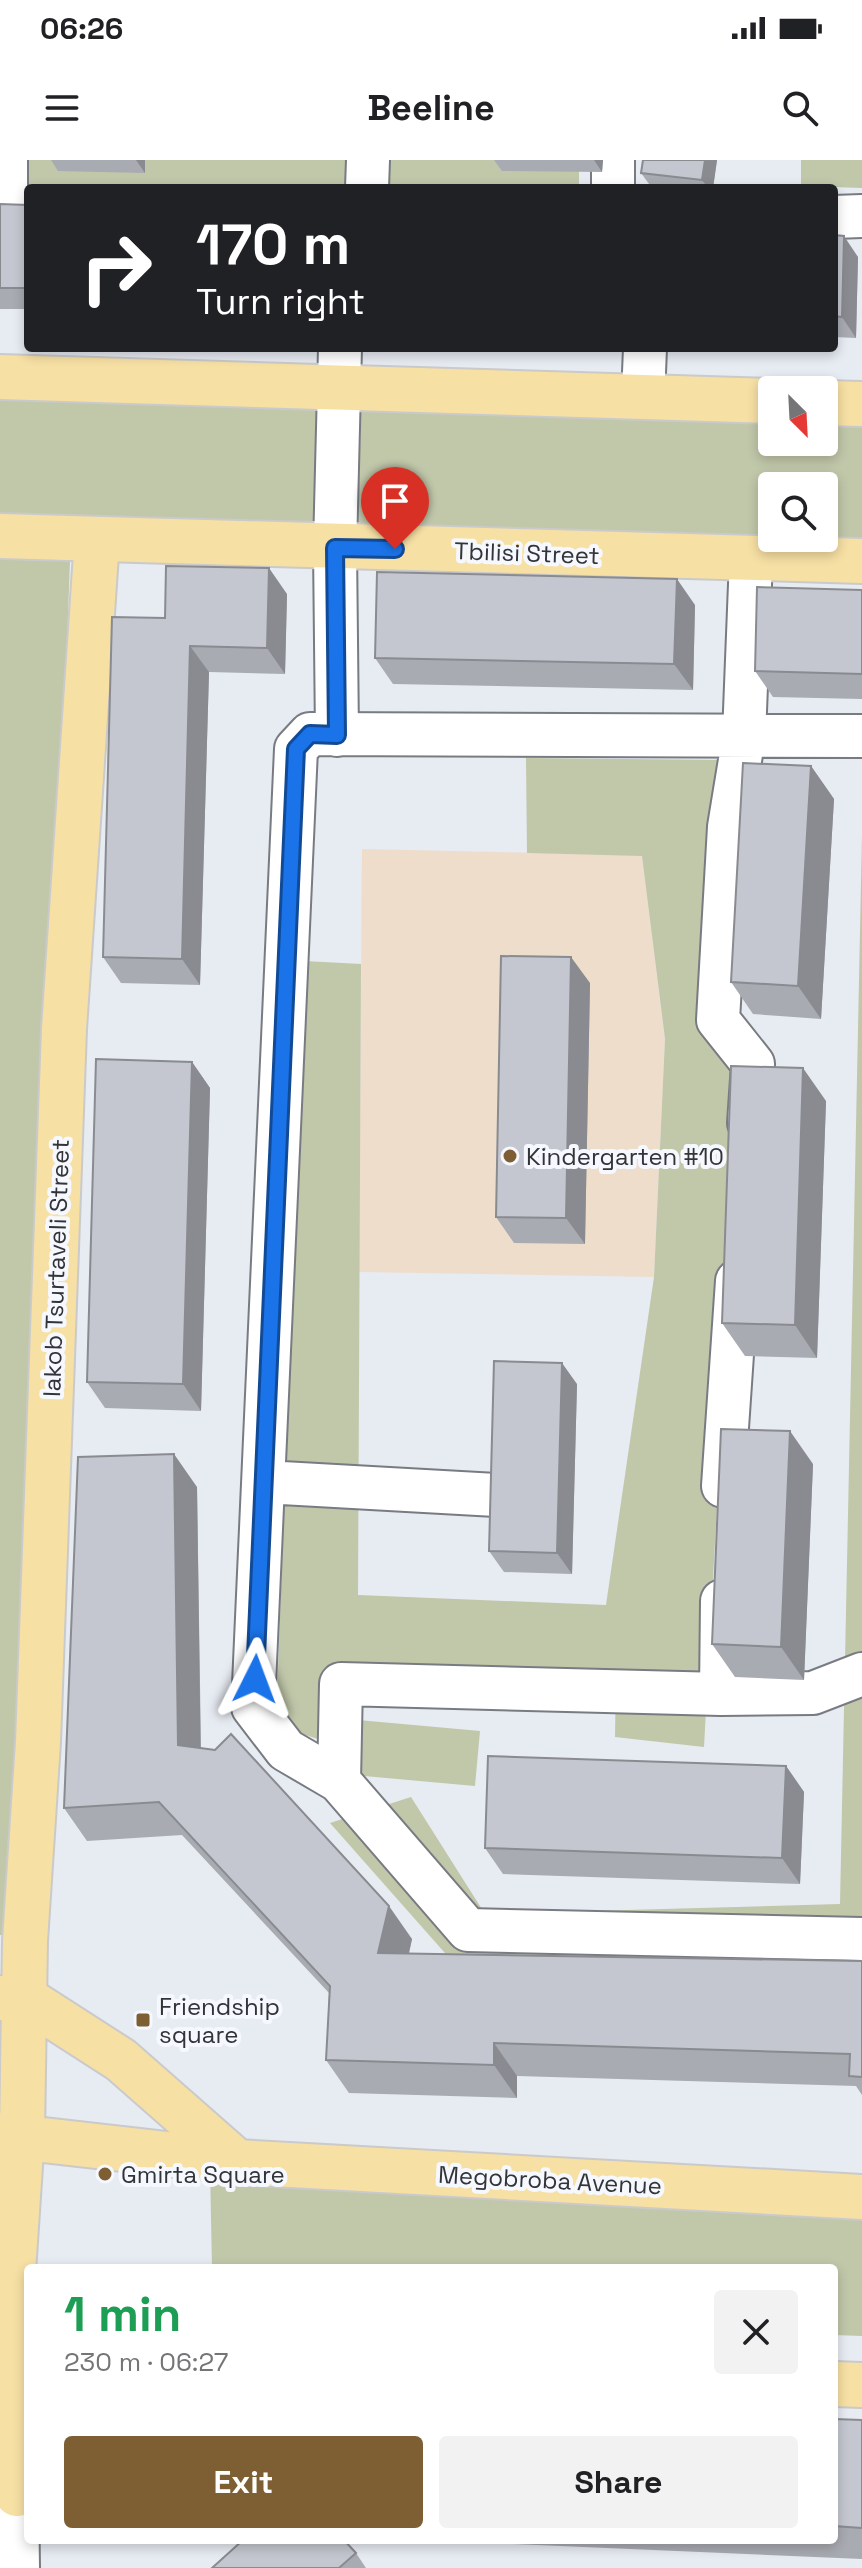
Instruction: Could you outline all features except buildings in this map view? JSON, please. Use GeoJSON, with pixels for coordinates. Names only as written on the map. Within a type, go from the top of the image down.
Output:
{"type":"FeatureCollection","features":[{"type":"Feature","properties":{"kind":"main road"},"geometry":{"type":"LineString","coordinates":[[0,377],[339,367],[643,397],[758,401]]}},
{"type":"Feature","properties":{"kind":"main road"},"geometry":{"type":"LineString","coordinates":[[838,403],[862,404]]}},
{"type":"Feature","properties":{"kind":"main road","name":"Tbilisi Street"},"geometry":{"type":"LineString","coordinates":[[0,536],[862,561]]}},
{"type":"Feature","properties":{"kind":"main road","name":"Iakob Tsurtaveli Street"},"geometry":{"type":"LineString","coordinates":[[11,1998],[38,1742],[64,1029],[97,539]]}},
{"type":"Feature","properties":{"kind":"main road"},"geometry":{"type":"LineString","coordinates":[[15,2493],[11,1998],[121,2060],[237,2162]]}},
{"type":"Feature","properties":{"kind":"main road"},"geometry":{"type":"LineString","coordinates":[[11,2135],[237,2162]]}},
{"type":"Feature","properties":{"kind":"main road","name":"Megobroba Avenue"},"geometry":{"type":"LineString","coordinates":[[237,2162],[862,2197]]}},
{"type":"Feature","properties":{"kind":"main road"},"geometry":{"type":"LineString","coordinates":[[838,2384],[862,2385]]}},
{"type":"Feature","properties":{"kind":"street"},"geometry":{"type":"LineString","coordinates":[[6,160],[6,222],[24,221]]}},
{"type":"Feature","properties":{"kind":"street"},"geometry":{"type":"LineString","coordinates":[[367,184],[368,160]]}},
{"type":"Feature","properties":{"kind":"street"},"geometry":{"type":"LineString","coordinates":[[613,160],[613,184]]}},
{"type":"Feature","properties":{"kind":"street"},"geometry":{"type":"LineString","coordinates":[[838,217],[862,216]]}},
{"type":"Feature","properties":{"kind":"street"},"geometry":{"type":"LineString","coordinates":[[643,397],[645,352]]}},
{"type":"Feature","properties":{"kind":"street"},"geometry":{"type":"LineString","coordinates":[[337,735],[335,548],[339,367]]}},
{"type":"Feature","properties":{"kind":"street"},"geometry":{"type":"LineString","coordinates":[[746,1157],[753,1064],[718,1020],[729,827],[744,736],[751,559]]}},
{"type":"Feature","properties":{"kind":"street"},"geometry":{"type":"LineString","coordinates":[[862,736],[310,734],[296,749],[253,1707],[286,1750],[339,1781],[468,1930],[862,1939]]}},
{"type":"Feature","properties":{"kind":"street"},"geometry":{"type":"LineString","coordinates":[[721,1694],[724,1450],[739,1249]]}},
{"type":"Feature","properties":{"kind":"street"},"geometry":{"type":"LineString","coordinates":[[264,1482],[496,1495]]}},
{"type":"Feature","properties":{"kind":"street"},"geometry":{"type":"LineString","coordinates":[[339,1781],[341,1684],[721,1694],[813,1693],[862,1674]]}},
{"type":"Feature","properties":{"kind":"street"},"geometry":{"type":"LineString","coordinates":[[15,2493],[18,2568]]}},
{"type":"Feature","properties":{"kind":"shaded area","name":"Kindergarten #10"},"geometry":{"type":"Polygon","coordinates":[[[362,849],[642,855],[665,1040],[654,1277],[359,1272],[362,849]]]}},
{"type":"Feature","properties":{"kind":"green space"},"geometry":{"type":"Polygon","coordinates":[[[0,160],[579,160],[579,184],[24,184],[24,201],[0,160]]]}},
{"type":"Feature","properties":{"kind":"green space"},"geometry":{"type":"Polygon","coordinates":[[[801,160],[862,160],[862,188],[838,187],[838,184],[801,184],[801,160]]]}},
{"type":"Feature","properties":{"kind":"green space"},"geometry":{"type":"Polygon","coordinates":[[[0,396],[328,403],[325,527],[0,519],[0,396]]]}},
{"type":"Feature","properties":{"kind":"green space"},"geometry":{"type":"Polygon","coordinates":[[[361,410],[758,423],[758,456],[838,456],[838,425],[862,426],[862,541],[838,540],[838,472],[758,472],[758,538],[358,526],[361,410]]]}},
{"type":"Feature","properties":{"kind":"green space"},"geometry":{"type":"Polygon","coordinates":[[[0,559],[70,561],[19,1936],[0,1935],[0,559]]]}},
{"type":"Feature","properties":{"kind":"green space"},"geometry":{"type":"Polygon","coordinates":[[[526,758],[726,760],[740,1075],[704,1747],[615,1737],[616,1674],[328,1669],[328,1742],[276,1726],[304,961],[361,964],[358,1595],[606,1605],[654,1277],[665,1039],[642,856],[527,853],[526,758]]]}},
{"type":"Feature","properties":{"kind":"green space"},"geometry":{"type":"Polygon","coordinates":[[[862,835],[862,1971],[452,1961],[330,1823],[411,1797],[485,1914],[840,1904],[862,835]]]}},
{"type":"Feature","properties":{"kind":"green space"},"geometry":{"type":"Polygon","coordinates":[[[358,1720],[480,1731],[475,1786],[353,1775],[358,1720]]]}},
{"type":"Feature","properties":{"kind":"green space"},"geometry":{"type":"Polygon","coordinates":[[[210,2167],[862,2210],[862,2336],[838,2335],[838,2264],[212,2264],[210,2167]]]}},
{"type":"Feature","properties":{"kind":"place","name":"Kindergarten #10"},"geometry":{"type":"Point","coordinates":[510,1156]}},
{"type":"Feature","properties":{"kind":"place","name":"Friendship square"},"geometry":{"type":"Point","coordinates":[143,2020]}},
{"type":"Feature","properties":{"kind":"place","name":"Gmirta Square"},"geometry":{"type":"Point","coordinates":[105,2174]}},
{"type":"Feature","properties":{"kind":"route"},"geometry":{"type":"LineString","coordinates":[[255,1679],[296,749],[310,734],[337,735],[335,548],[395,549]]}}]}
